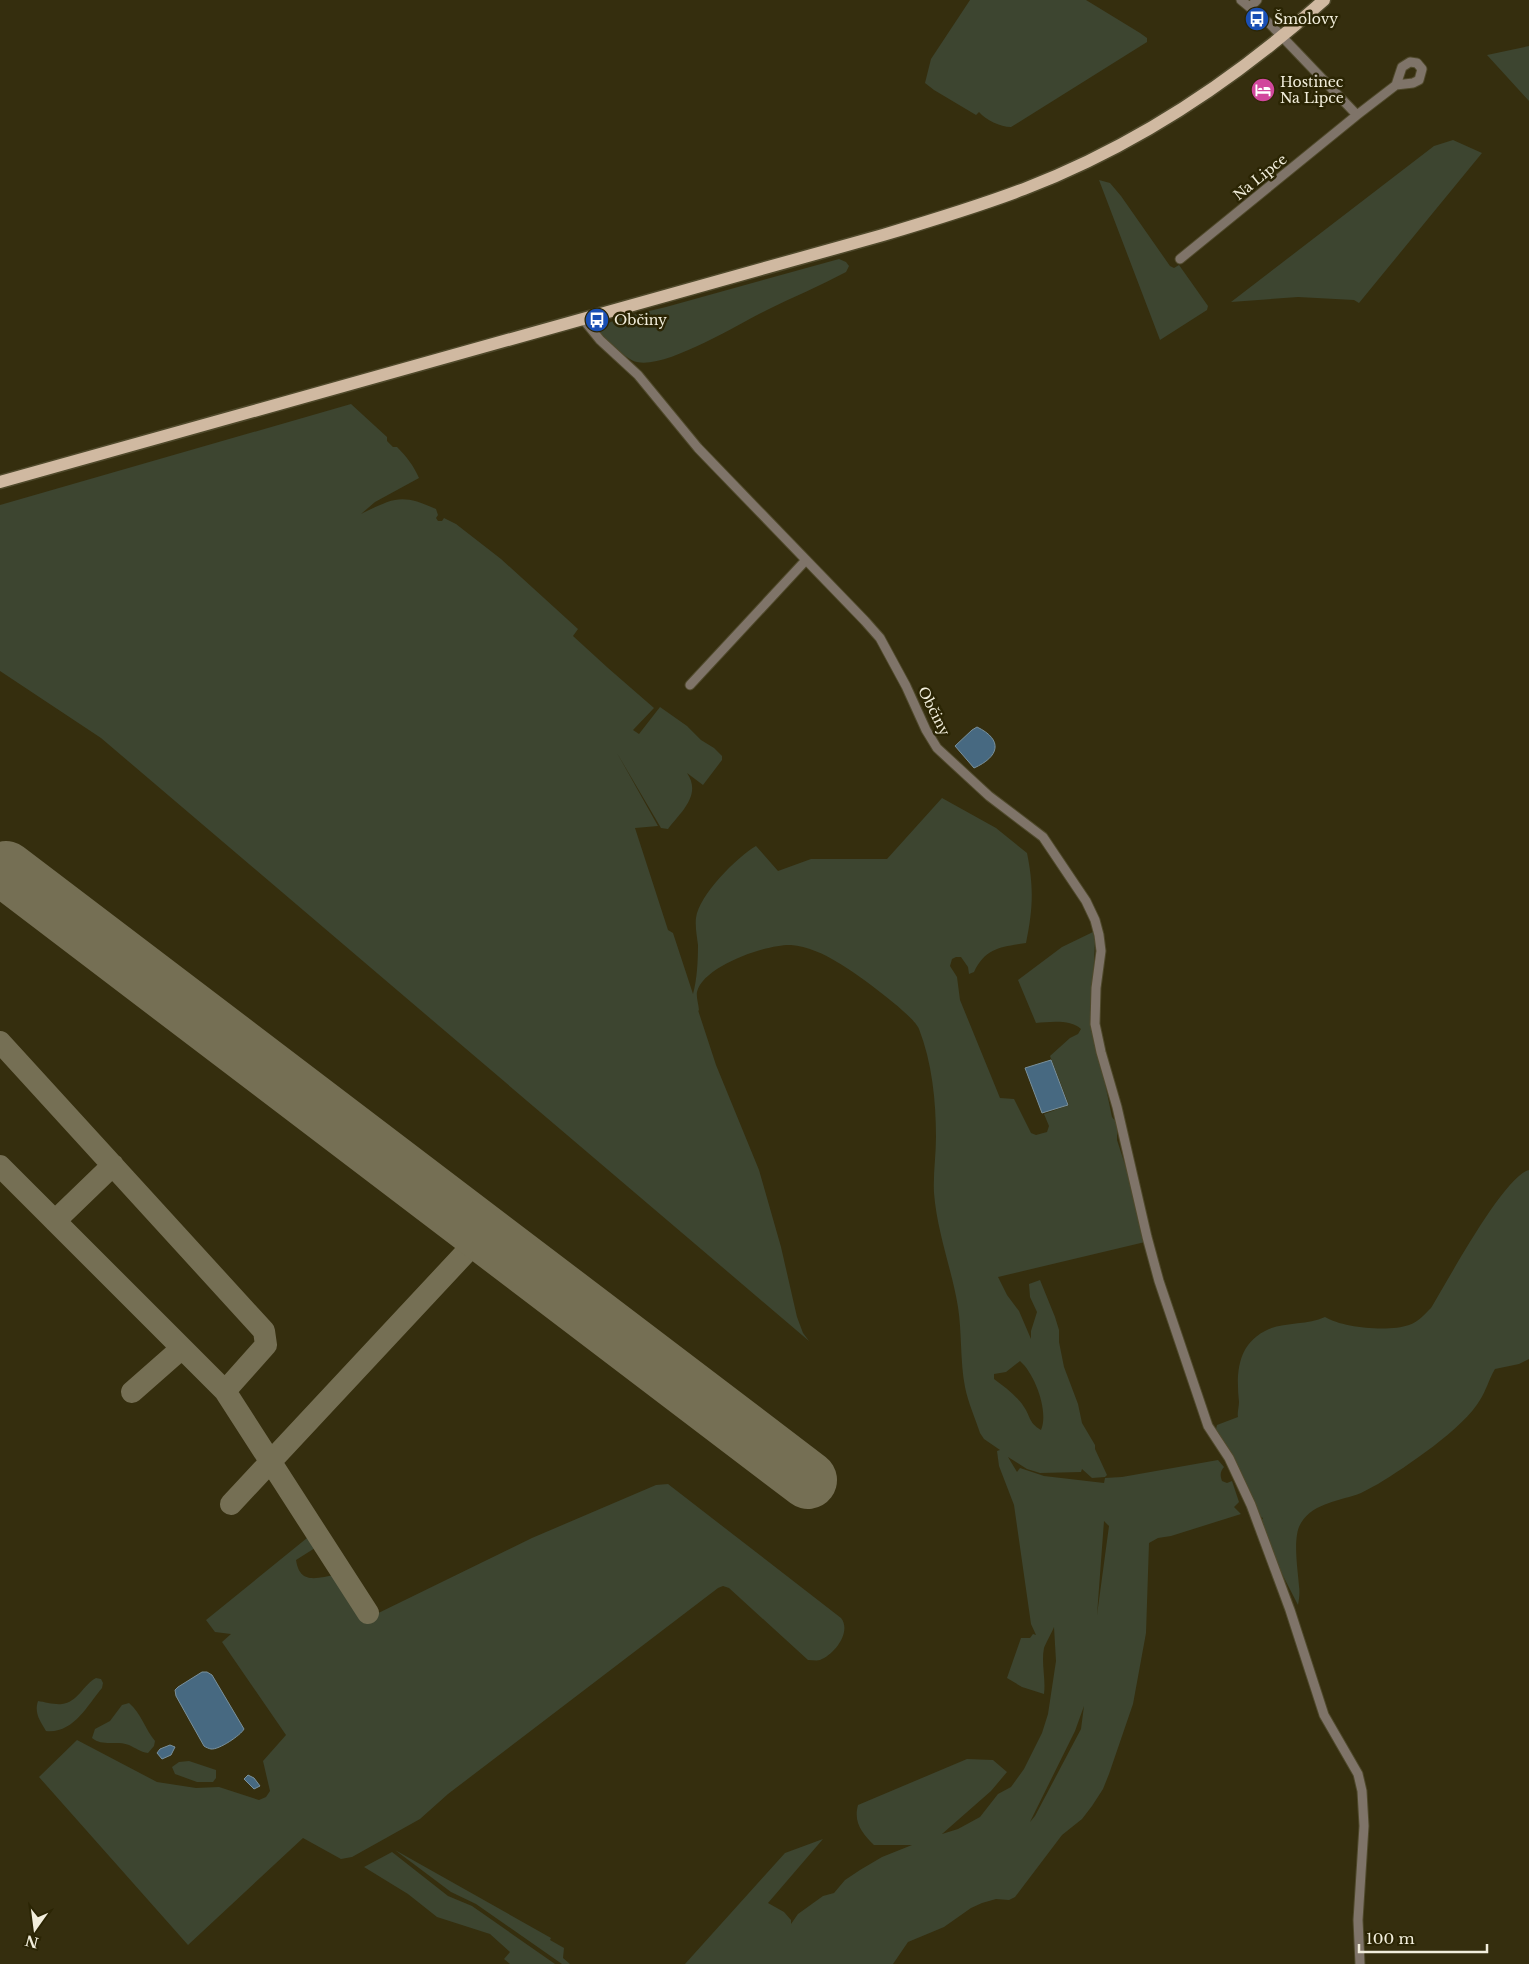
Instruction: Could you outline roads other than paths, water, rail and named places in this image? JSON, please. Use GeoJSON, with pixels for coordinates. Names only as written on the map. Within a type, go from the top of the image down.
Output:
{"type":"FeatureCollection","features":[{"type":"Feature","properties":{"kind":"main road"},"geometry":{"type":"LineString","coordinates":[[0,482],[919,224],[1024,189],[1114,149],[1153,127],[1219,85],[1283,37],[1324,0]]}},
{"type":"Feature","properties":{"kind":"street"},"geometry":{"type":"LineString","coordinates":[[1241,0],[1283,37],[1357,115]]}},
{"type":"Feature","properties":{"kind":"street"},"geometry":{"type":"LineString","coordinates":[[1250,7],[1257,0]]}},
{"type":"Feature","properties":{"kind":"street","name":"Na Lipce"},"geometry":{"type":"LineString","coordinates":[[1180,260],[1396,85]]}},
{"type":"Feature","properties":{"kind":"street","name":"Občiny"},"geometry":{"type":"LineString","coordinates":[[583,319],[600,340],[638,375],[698,448],[880,638],[937,748],[989,796],[1043,837],[1086,901],[1095,920],[1101,951],[1096,988],[1096,1024],[1101,1052],[1117,1107],[1147,1238],[1162,1291],[1208,1426],[1229,1458],[1254,1513],[1290,1610],[1324,1715],[1358,1774],[1362,1790],[1364,1826],[1358,1920],[1360,1964]]}},
{"type":"Feature","properties":{"kind":"street"},"geometry":{"type":"LineString","coordinates":[[690,685],[806,560]]}},
{"type":"Feature","properties":{"kind":"water"},"geometry":{"type":"Polygon","coordinates":[[[977,727],[991,737],[995,743],[995,748],[989,759],[974,768],[955,746],[977,727]]]}},
{"type":"Feature","properties":{"kind":"water"},"geometry":{"type":"Polygon","coordinates":[[[1051,1060],[1068,1105],[1042,1113],[1025,1068],[1051,1060]]]}},
{"type":"Feature","properties":{"kind":"water"},"geometry":{"type":"Polygon","coordinates":[[[202,1672],[212,1675],[244,1729],[229,1742],[215,1749],[204,1746],[176,1696],[175,1690],[178,1687],[202,1672]]]}},
{"type":"Feature","properties":{"kind":"water"},"geometry":{"type":"Polygon","coordinates":[[[170,1745],[175,1747],[171,1755],[162,1759],[157,1753],[160,1749],[170,1745]]]}},
{"type":"Feature","properties":{"kind":"water"},"geometry":{"type":"Polygon","coordinates":[[[248,1775],[254,1778],[260,1786],[254,1789],[244,1779],[248,1775]]]}},
{"type":"Feature","properties":{"kind":"place","name":"Šmolovy"},"geometry":{"type":"Point","coordinates":[1257,19]}},
{"type":"Feature","properties":{"kind":"place","name":"Hostinec Na Lipce"},"geometry":{"type":"Point","coordinates":[1263,90]}},
{"type":"Feature","properties":{"kind":"place","name":"Občiny"},"geometry":{"type":"Point","coordinates":[597,320]}}]}
